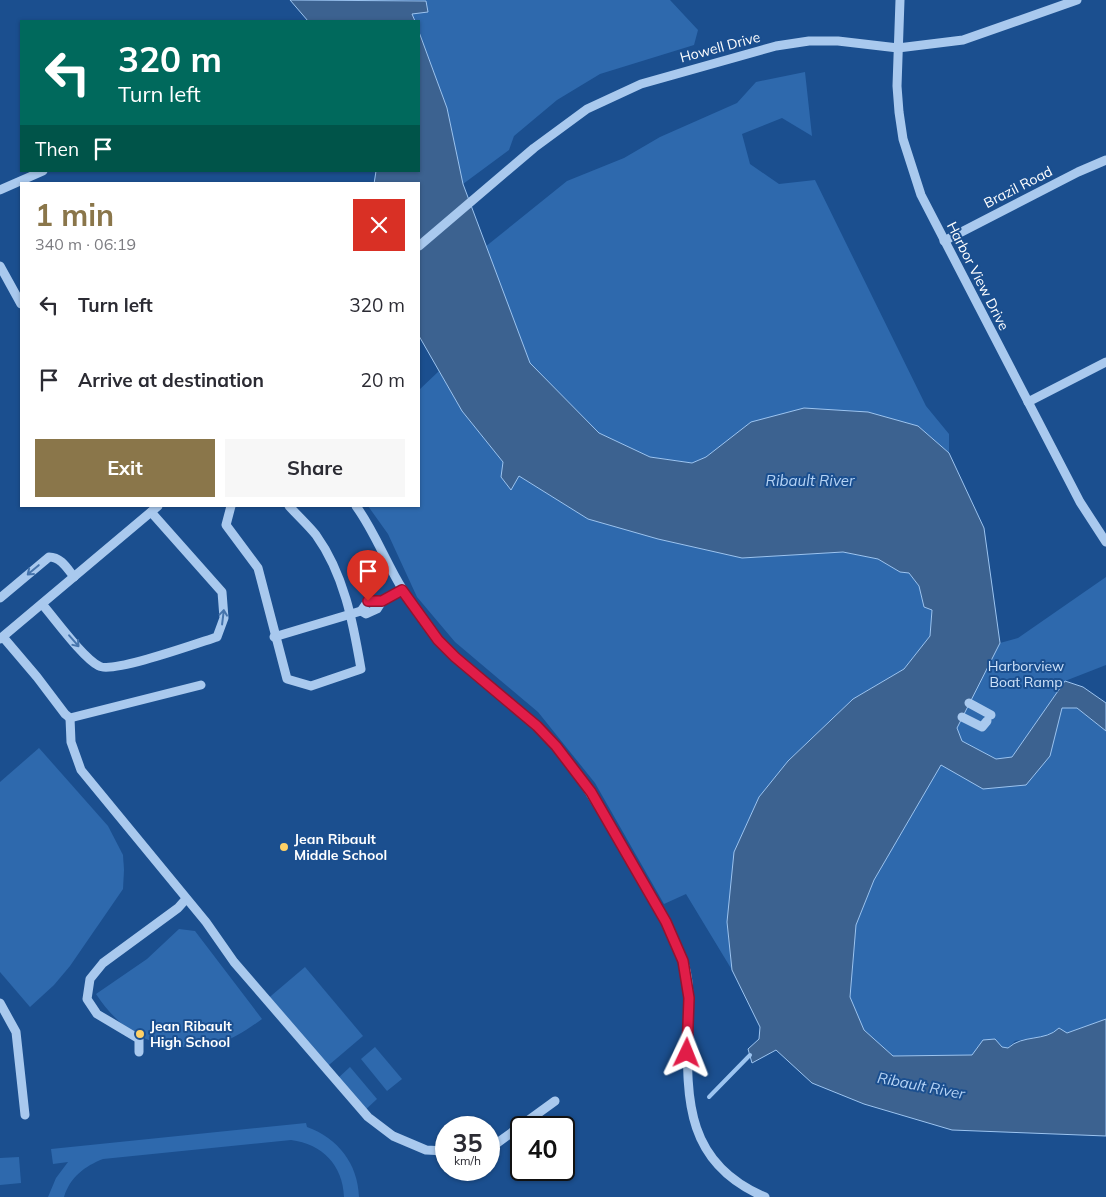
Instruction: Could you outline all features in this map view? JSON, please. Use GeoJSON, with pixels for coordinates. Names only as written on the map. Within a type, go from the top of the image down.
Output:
{"type":"FeatureCollection","features":[{"type":"Feature","properties":{"kind":"street","name":"Harbor View Drive"},"geometry":{"type":"LineString","coordinates":[[900,0],[897,86],[903,139],[921,195],[1080,502],[1106,542]]}},
{"type":"Feature","properties":{"kind":"street","name":"Howell Drive"},"geometry":{"type":"LineString","coordinates":[[420,245],[534,148],[587,109],[615,94],[641,84],[776,46],[809,41],[838,41],[898,48],[963,40],[1077,0]]}},
{"type":"Feature","properties":{"kind":"street","name":"Brazil Road"},"geometry":{"type":"LineString","coordinates":[[944,241],[1078,172],[1106,160]]}},
{"type":"Feature","properties":{"kind":"street"},"geometry":{"type":"LineString","coordinates":[[0,190],[41,172]]}},
{"type":"Feature","properties":{"kind":"street"},"geometry":{"type":"LineString","coordinates":[[0,266],[20,302]]}},
{"type":"Feature","properties":{"kind":"street"},"geometry":{"type":"LineString","coordinates":[[1028,402],[1106,362]]}},
{"type":"Feature","properties":{"kind":"street"},"geometry":{"type":"LineString","coordinates":[[231,507],[226,524],[258,568],[274,637],[287,679],[311,686],[361,669],[352,613],[337,574],[316,535],[290,507]]}},
{"type":"Feature","properties":{"kind":"street"},"geometry":{"type":"LineString","coordinates":[[357,507],[402,590],[438,640],[455,657],[537,726],[556,746],[591,792],[666,922],[683,961],[689,998],[688,1097],[694,1122],[704,1144],[727,1174],[748,1190],[765,1197]]}},
{"type":"Feature","properties":{"kind":"street"},"geometry":{"type":"LineString","coordinates":[[42,604],[90,659],[100,667],[117,667],[217,637],[224,618],[222,592],[155,509],[1,638],[70,718],[70,742],[81,770],[186,899],[234,962],[368,1117],[393,1136],[426,1150],[435,1150]]}},
{"type":"Feature","properties":{"kind":"street"},"geometry":{"type":"LineString","coordinates":[[0,598],[49,557],[62,561],[74,577]]}},
{"type":"Feature","properties":{"kind":"street"},"geometry":{"type":"LineString","coordinates":[[274,637],[361,611],[368,601],[382,601],[402,590]]}},
{"type":"Feature","properties":{"kind":"street"},"geometry":{"type":"LineString","coordinates":[[70,718],[201,685]]}},
{"type":"Feature","properties":{"kind":"street"},"geometry":{"type":"LineString","coordinates":[[962,717],[982,727],[989,718],[969,703]]}},
{"type":"Feature","properties":{"kind":"street"},"geometry":{"type":"LineString","coordinates":[[139,1052],[138,1039],[97,1014],[87,999],[90,979],[103,963],[178,908],[186,899]]}},
{"type":"Feature","properties":{"kind":"street"},"geometry":{"type":"LineString","coordinates":[[0,1003],[16,1032],[25,1115]]}},
{"type":"Feature","properties":{"kind":"street"},"geometry":{"type":"LineString","coordinates":[[500,1141],[555,1101]]}},
{"type":"Feature","properties":{"kind":"green space"},"geometry":{"type":"Polygon","coordinates":[[[414,0],[670,0],[698,30],[694,45],[600,74],[557,100],[514,136],[509,150],[463,184],[447,108],[420,35],[420,20],[415,20],[412,14],[428,12],[426,1],[414,0]]]}},
{"type":"Feature","properties":{"kind":"green space"},"geometry":{"type":"Polygon","coordinates":[[[805,72],[812,136],[782,118],[742,134],[750,164],[779,184],[815,180],[926,406],[949,434],[949,453],[918,426],[868,412],[706,457],[692,463],[650,457],[599,433],[530,363],[485,247],[567,181],[624,158],[660,137],[737,103],[756,82],[805,72]]]}},
{"type":"Feature","properties":{"kind":"green space"},"geometry":{"type":"Polygon","coordinates":[[[439,371],[462,411],[503,462],[501,477],[511,490],[519,476],[588,519],[658,539],[742,558],[843,552],[878,559],[900,572],[909,573],[919,586],[924,607],[932,610],[930,636],[904,669],[853,699],[788,761],[759,797],[727,922],[732,970],[686,894],[664,904],[595,783],[538,712],[455,642],[417,597],[388,534],[369,507],[420,507],[420,389],[439,371]]]}},
{"type":"Feature","properties":{"kind":"green space","name":"Harborview Boat Ramp"},"geometry":{"type":"Polygon","coordinates":[[[1106,577],[1106,665],[1065,681],[1012,757],[996,759],[962,741],[956,728],[1000,643],[1018,638],[1106,577]]]}},
{"type":"Feature","properties":{"kind":"green space"},"geometry":{"type":"Polygon","coordinates":[[[1062,708],[1077,708],[1106,731],[1106,1019],[1067,1033],[1015,1041],[1008,1048],[1002,1047],[972,1055],[893,1056],[863,1030],[850,997],[856,925],[874,880],[941,764],[983,789],[1050,756],[1062,708]]]}},
{"type":"Feature","properties":{"kind":"green space"},"geometry":{"type":"Polygon","coordinates":[[[39,748],[108,826],[123,855],[124,870],[123,889],[70,966],[54,985],[30,1007],[0,972],[0,782],[39,748]]]}},
{"type":"Feature","properties":{"kind":"green space"},"geometry":{"type":"Polygon","coordinates":[[[179,929],[195,931],[262,1019],[228,1040],[212,1046],[177,1047],[149,1040],[136,1034],[114,1017],[96,994],[147,959],[179,929]]]}},
{"type":"Feature","properties":{"kind":"green space"},"geometry":{"type":"Polygon","coordinates":[[[305,967],[363,1036],[323,1070],[265,1001],[305,967]]]}},
{"type":"Feature","properties":{"kind":"green space"},"geometry":{"type":"Polygon","coordinates":[[[375,1047],[402,1079],[387,1091],[361,1059],[375,1047]]]}},
{"type":"Feature","properties":{"kind":"green space"},"geometry":{"type":"Polygon","coordinates":[[[350,1067],[377,1099],[363,1112],[336,1080],[350,1067]]]}},
{"type":"Feature","properties":{"kind":"green space"},"geometry":{"type":"Polygon","coordinates":[[[306,1123],[307,1127],[337,1145],[344,1154],[355,1174],[359,1197],[344,1197],[340,1175],[329,1158],[321,1151],[302,1142],[291,1140],[103,1159],[79,1173],[70,1184],[64,1197],[48,1197],[56,1178],[68,1162],[53,1164],[51,1149],[306,1123]]]}},
{"type":"Feature","properties":{"kind":"green space"},"geometry":{"type":"Polygon","coordinates":[[[19,1157],[21,1183],[0,1185],[0,1158],[19,1157]]]}},
{"type":"Feature","properties":{"kind":"water"},"geometry":{"type":"Polygon","coordinates":[[[290,0],[426,1],[428,12],[412,14],[415,20],[307,20],[290,0]]]}},
{"type":"Feature","properties":{"kind":"water","name":"Ribault River"},"geometry":{"type":"Polygon","coordinates":[[[420,35],[447,108],[463,184],[530,363],[599,433],[650,457],[692,463],[706,457],[751,422],[804,408],[868,412],[918,426],[949,453],[984,528],[1000,643],[957,728],[962,741],[996,759],[1012,757],[1065,681],[1083,687],[1106,703],[1106,731],[1077,708],[1062,708],[1050,756],[1026,785],[983,789],[941,765],[874,880],[856,925],[850,997],[864,1030],[893,1056],[972,1055],[983,1040],[995,1039],[1002,1047],[1008,1048],[1020,1041],[1047,1035],[1059,1028],[1067,1033],[1106,1019],[1106,1136],[952,1130],[864,1104],[812,1083],[776,1050],[752,1063],[748,1049],[759,1039],[760,1027],[732,970],[727,922],[734,852],[759,797],[788,761],[853,699],[904,669],[930,636],[932,610],[924,607],[919,586],[909,573],[900,572],[878,559],[843,552],[742,558],[658,539],[588,519],[519,476],[511,490],[501,477],[503,462],[462,411],[420,338],[420,182],[374,182],[376,172],[420,172],[420,35]]]}},
{"type":"Feature","properties":{"kind":"waterway"},"geometry":{"type":"LineString","coordinates":[[709,1097],[750,1055]]}},
{"type":"Feature","properties":{"kind":"place","name":"Jean Ribault Middle School"},"geometry":{"type":"Point","coordinates":[284,847]}},
{"type":"Feature","properties":{"kind":"place","name":"Jean Ribault High School"},"geometry":{"type":"Point","coordinates":[140,1034]}},
{"type":"Feature","properties":{"kind":"route"},"geometry":{"type":"LineString","coordinates":[[368,601],[382,601],[402,590],[438,640],[455,657],[537,726],[556,746],[591,792],[666,922],[680,952],[688,982],[687,1053]]}}]}
